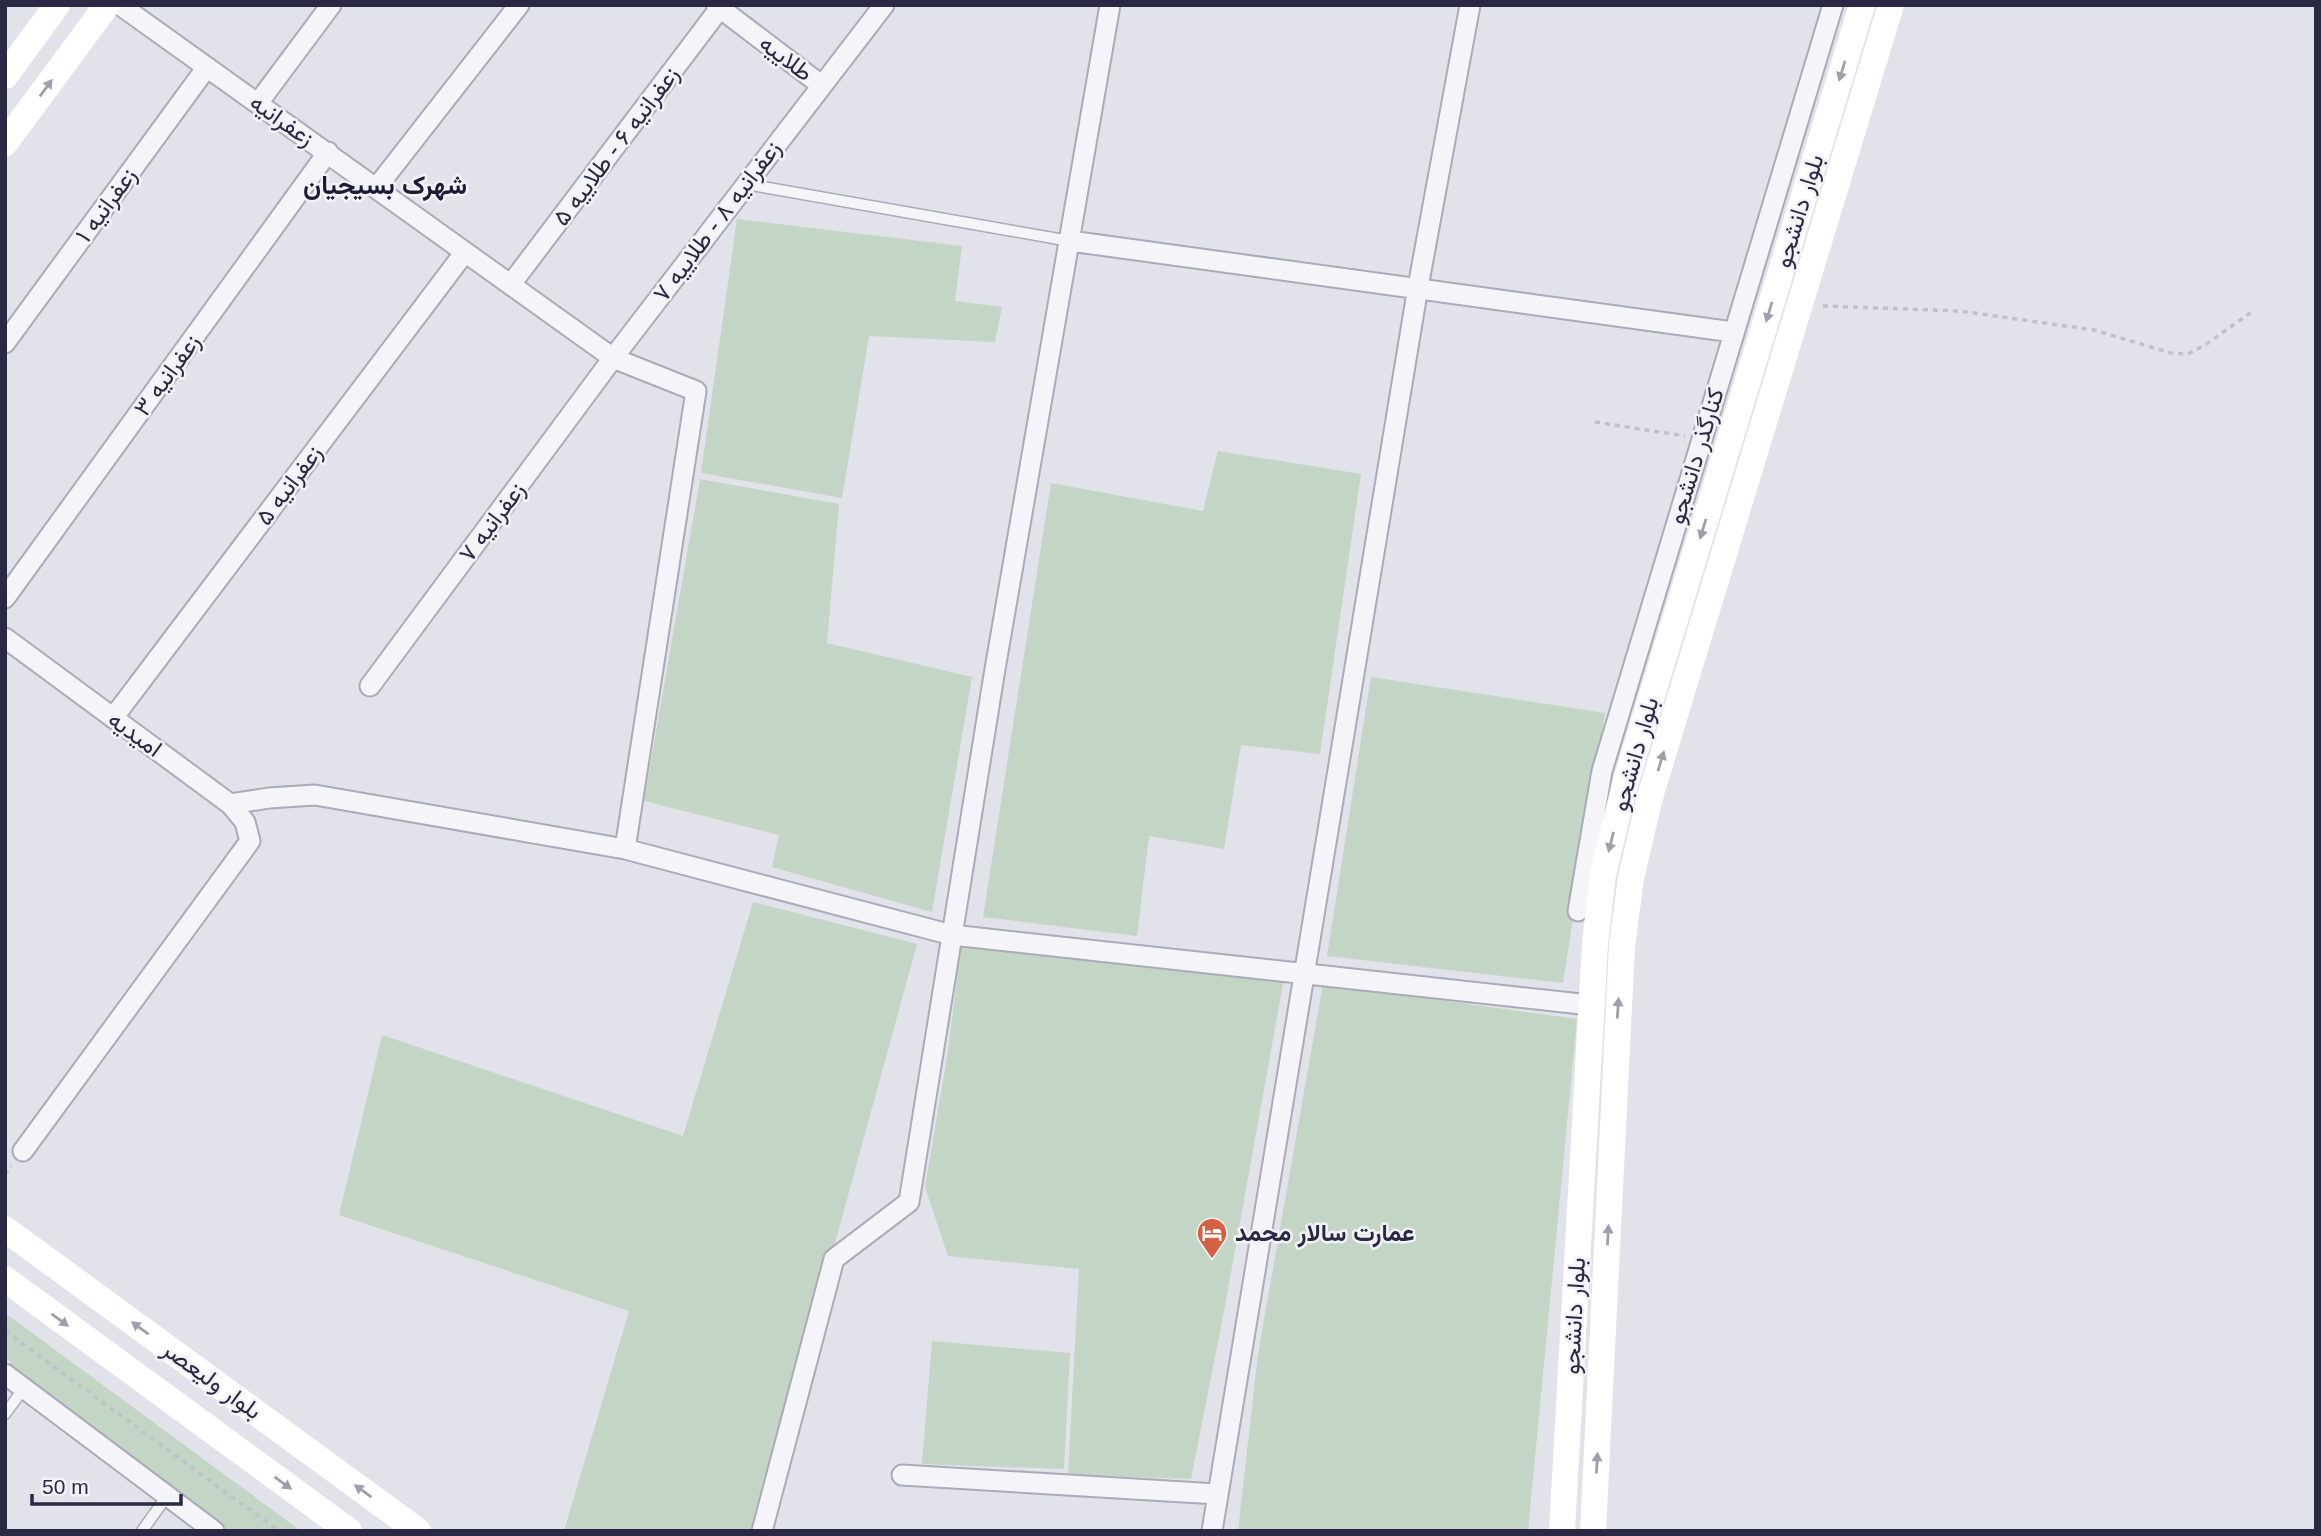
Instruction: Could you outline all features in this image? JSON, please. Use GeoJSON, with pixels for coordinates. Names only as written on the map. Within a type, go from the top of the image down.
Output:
{"type":"FeatureCollection","features":[{"type":"Feature","properties":{"kind":"main road"},"geometry":{"type":"LineString","coordinates":[[5,76],[58,5]]}},
{"type":"Feature","properties":{"kind":"main road"},"geometry":{"type":"LineString","coordinates":[[5,143],[107,5]]}},
{"type":"Feature","properties":{"kind":"main road","name":"بلوار دانشجو"},"geometry":{"type":"LineString","coordinates":[[1562,1531],[1590,1005],[1603,874],[1625,784],[1862,5]]}},
{"type":"Feature","properties":{"kind":"main road","name":"بلوار دانشجو"},"geometry":{"type":"LineString","coordinates":[[1593,1531],[1622,946],[1631,878],[1650,797],[1891,5]]}},
{"type":"Feature","properties":{"kind":"main road","name":"بلوار ولیعصر"},"geometry":{"type":"LineString","coordinates":[[5,1230],[418,1531]]}},
{"type":"Feature","properties":{"kind":"main road","name":"بلوار ولیعصر"},"geometry":{"type":"LineString","coordinates":[[5,1279],[349,1531]]}},
{"type":"Feature","properties":{"kind":"street","name":"زعفرانیه"},"geometry":{"type":"LineString","coordinates":[[120,5],[613,358],[696,391],[625,849]]}},
{"type":"Feature","properties":{"kind":"street"},"geometry":{"type":"LineString","coordinates":[[258,103],[331,5]]}},
{"type":"Feature","properties":{"kind":"street"},"geometry":{"type":"LineString","coordinates":[[377,187],[519,5]]}},
{"type":"Feature","properties":{"kind":"street","name":"زعفرانیه ۸ - طلاییه ۷"},"geometry":{"type":"LineString","coordinates":[[613,358],[884,5]]}},
{"type":"Feature","properties":{"kind":"street"},"geometry":{"type":"LineString","coordinates":[[762,1531],[834,1259],[909,1202],[993,682],[1110,5]]}},
{"type":"Feature","properties":{"kind":"street"},"geometry":{"type":"LineString","coordinates":[[1212,1531],[1418,287],[1470,5]]}},
{"type":"Feature","properties":{"kind":"street","name":"کنارگذر دانشجو"},"geometry":{"type":"LineString","coordinates":[[1578,911],[1602,771],[1833,5]]}},
{"type":"Feature","properties":{"kind":"street","name":"طلاییه"},"geometry":{"type":"LineString","coordinates":[[718,7],[821,85]]}},
{"type":"Feature","properties":{"kind":"street","name":"زعفرانیه ۶ - طلاییه ۵"},"geometry":{"type":"LineString","coordinates":[[511,284],[718,7]]}},
{"type":"Feature","properties":{"kind":"street","name":"زعفرانیه ۱"},"geometry":{"type":"LineString","coordinates":[[5,343],[207,67]]}},
{"type":"Feature","properties":{"kind":"street","name":"زعفرانیه ۳"},"geometry":{"type":"LineString","coordinates":[[5,598],[328,152]]}},
{"type":"Feature","properties":{"kind":"street"},"geometry":{"type":"LineString","coordinates":[[1070,241],[1733,332]]}},
{"type":"Feature","properties":{"kind":"street","name":"زعفرانیه ۵"},"geometry":{"type":"LineString","coordinates":[[113,718],[465,252]]}},
{"type":"Feature","properties":{"kind":"street","name":"زعفرانیه ۷"},"geometry":{"type":"LineString","coordinates":[[370,686],[613,358]]}},
{"type":"Feature","properties":{"kind":"street","name":"امیدیه"},"geometry":{"type":"LineString","coordinates":[[5,638],[230,804],[246,822],[250,841],[23,1151]]}},
{"type":"Feature","properties":{"kind":"street"},"geometry":{"type":"LineString","coordinates":[[230,804],[315,795],[625,849],[953,935],[1590,1005]]}},
{"type":"Feature","properties":{"kind":"street"},"geometry":{"type":"LineString","coordinates":[[5,1374],[214,1531]]}},
{"type":"Feature","properties":{"kind":"street"},"geometry":{"type":"LineString","coordinates":[[902,1475],[1217,1494]]}},
{"type":"Feature","properties":{"kind":"lane"},"geometry":{"type":"LineString","coordinates":[[746,184],[1070,241]]}},
{"type":"Feature","properties":{"kind":"lane"},"geometry":{"type":"LineString","coordinates":[[5,1414],[24,1388]]}},
{"type":"Feature","properties":{"kind":"lane"},"geometry":{"type":"LineString","coordinates":[[142,1531],[167,1496]]}},
{"type":"Feature","properties":{"kind":"path"},"geometry":{"type":"LineString","coordinates":[[1800,304],[1846,309],[1960,311],[2094,330],[2171,353],[2188,354],[2253,311]]}},
{"type":"Feature","properties":{"kind":"path"},"geometry":{"type":"LineString","coordinates":[[1595,422],[1701,438]]}},
{"type":"Feature","properties":{"kind":"path"},"geometry":{"type":"LineString","coordinates":[[5,1331],[279,1531]]}},
{"type":"Feature","properties":{"kind":"green space"},"geometry":{"type":"Polygon","coordinates":[[[737,219],[962,246],[955,301],[1002,307],[995,342],[869,336],[842,498],[701,473],[737,219]]]}},
{"type":"Feature","properties":{"kind":"green space"},"geometry":{"type":"Polygon","coordinates":[[[1218,451],[1361,474],[1320,754],[1241,745],[1224,849],[1149,836],[1137,936],[983,917],[1051,483],[1203,511],[1218,451]]]}},
{"type":"Feature","properties":{"kind":"green space"},"geometry":{"type":"Polygon","coordinates":[[[700,479],[839,504],[827,643],[972,677],[932,912],[772,867],[779,835],[644,801],[700,479]]]}},
{"type":"Feature","properties":{"kind":"green space"},"geometry":{"type":"Polygon","coordinates":[[[1371,677],[1605,713],[1563,983],[1327,956],[1371,677]]]}},
{"type":"Feature","properties":{"kind":"green space"},"geometry":{"type":"Polygon","coordinates":[[[753,902],[917,944],[756,1531],[564,1531],[629,1311],[339,1215],[382,1035],[683,1136],[753,902]]]}},
{"type":"Feature","properties":{"kind":"green space"},"geometry":{"type":"Polygon","coordinates":[[[961,946],[1284,978],[1191,1479],[1068,1475],[1079,1269],[948,1256],[925,1187],[948,1051],[961,946]]]}},
{"type":"Feature","properties":{"kind":"green space"},"geometry":{"type":"Polygon","coordinates":[[[1323,984],[1577,1019],[1528,1531],[1238,1531],[1258,1354],[1323,984]]]}},
{"type":"Feature","properties":{"kind":"green space"},"geometry":{"type":"Polygon","coordinates":[[[5,1313],[301,1531],[225,1531],[5,1371],[11,1362],[5,1358],[5,1313]]]}},
{"type":"Feature","properties":{"kind":"green space"},"geometry":{"type":"Polygon","coordinates":[[[932,1341],[1070,1353],[1064,1469],[922,1464],[932,1341]]]}},
{"type":"Feature","properties":{"kind":"place","name":"عمارت سالار محمد"},"geometry":{"type":"Point","coordinates":[1212,1260]}},
{"type":"Feature","properties":{"kind":"district","name":"شهرک بسیجیان"},"geometry":{"type":"Point","coordinates":[385,185]}}]}
